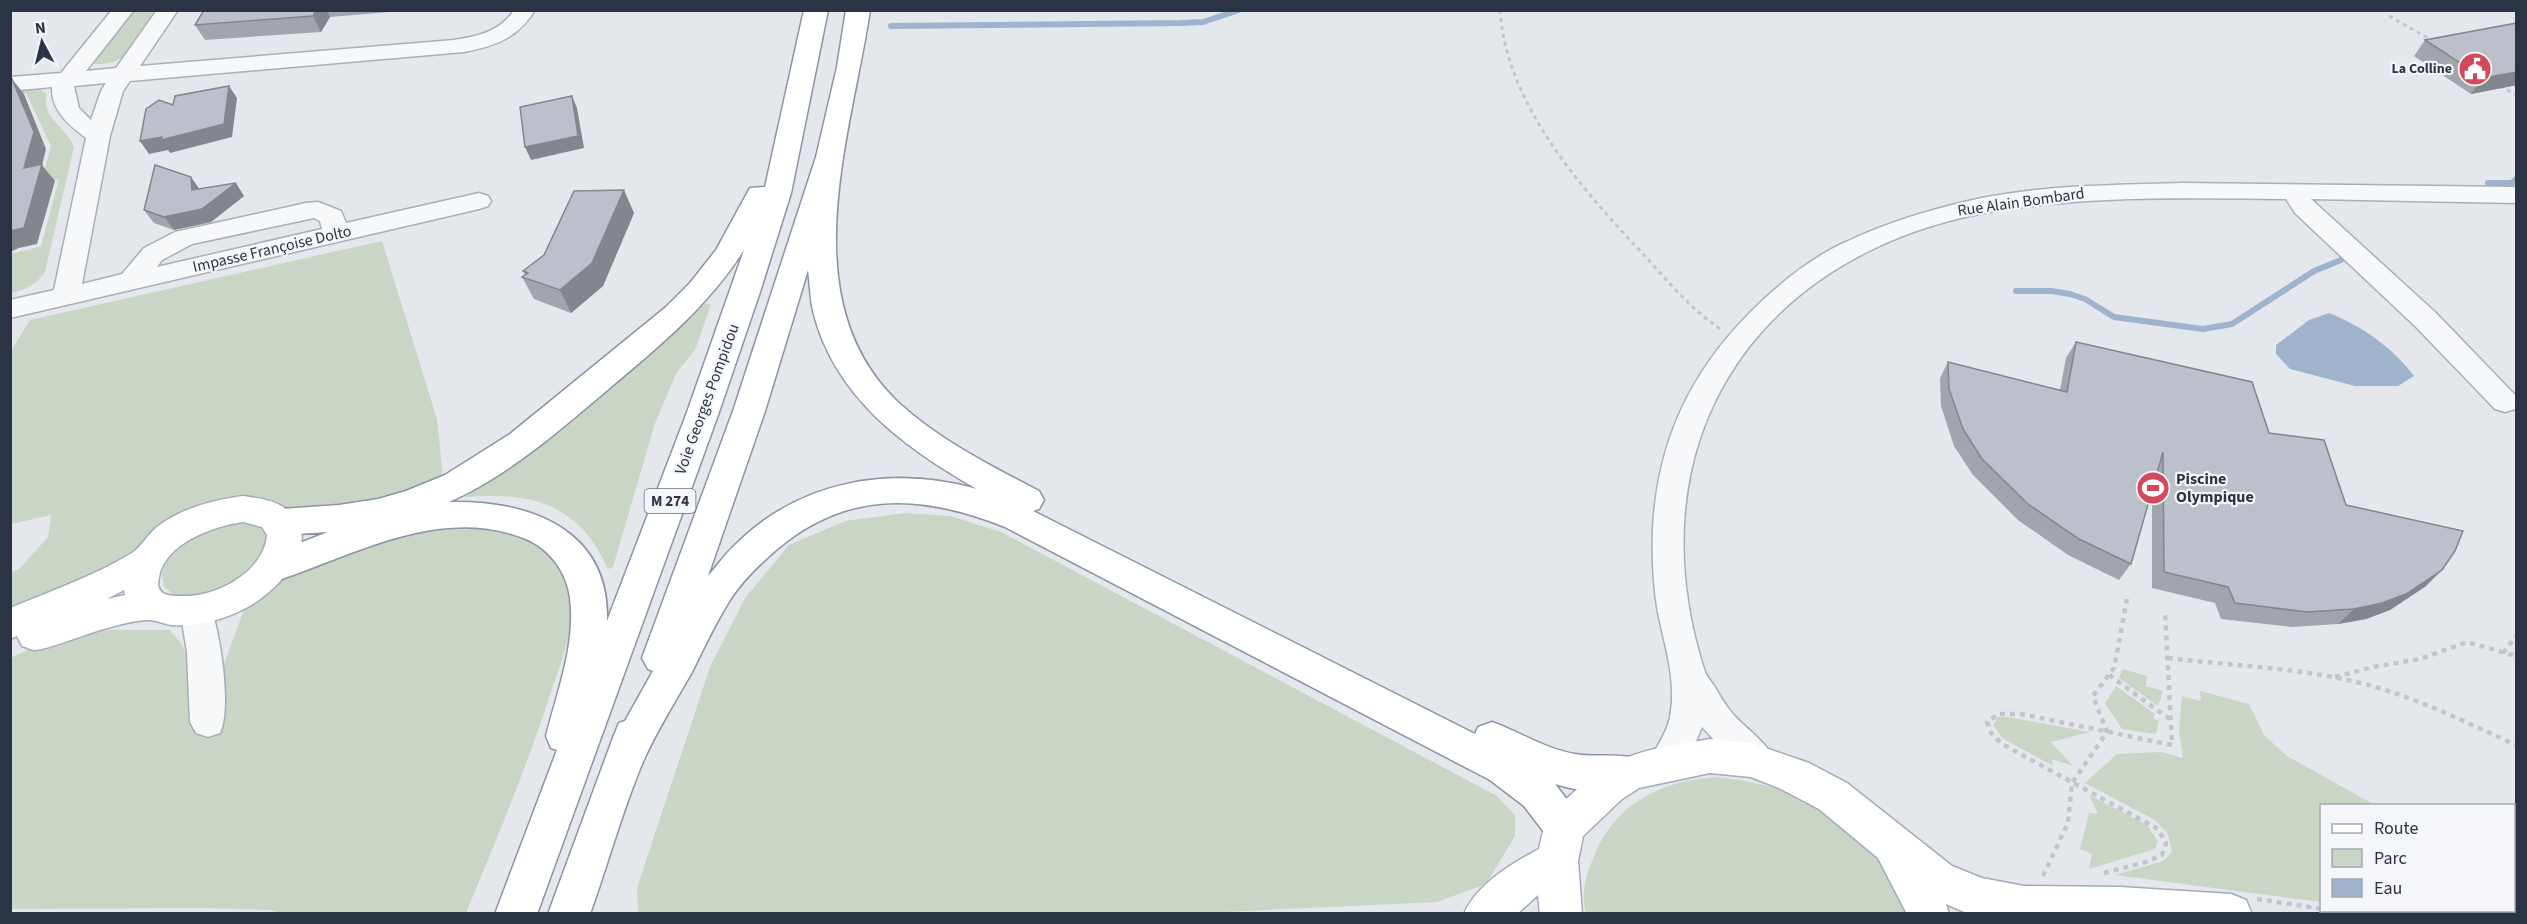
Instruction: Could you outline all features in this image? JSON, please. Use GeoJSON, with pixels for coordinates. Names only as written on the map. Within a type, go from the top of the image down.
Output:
{"type":"FeatureCollection","features":[{"type":"Feature","properties":{"kind":"main road","name":"Voie Georges Pompidou"},"geometry":{"type":"LineString","coordinates":[[516,914],[702,415],[777,193],[816,10]]}},
{"type":"Feature","properties":{"kind":"main road","name":"M 274"},"geometry":{"type":"LineString","coordinates":[[569,914],[749,411],[828,157],[849,67],[858,10]]}},
{"type":"Feature","properties":{"kind":"main road"},"geometry":{"type":"LineString","coordinates":[[281,522],[345,518],[412,503],[458,483],[500,459],[670,320],[700,290],[732,246],[786,145]]}},
{"type":"Feature","properties":{"kind":"main road"},"geometry":{"type":"LineString","coordinates":[[828,157],[822,267],[830,320],[852,370],[894,418],[916,437],[987,479],[1546,765],[1575,773],[1602,776],[1710,756],[1751,760],[1795,776],[1833,796],[1937,880],[1996,902],[2024,906],[2120,907],[2231,914]]}},
{"type":"Feature","properties":{"kind":"main road"},"geometry":{"type":"LineString","coordinates":[[626,756],[718,589],[732,570],[763,538],[804,512],[829,502],[872,490],[917,489],[965,497],[990,504],[1504,768],[1538,793],[1560,844],[1561,914]]}},
{"type":"Feature","properties":{"kind":"main road"},"geometry":{"type":"LineString","coordinates":[[273,568],[285,543],[285,532],[281,522],[272,514],[260,510],[234,510],[207,516],[171,535],[146,562],[140,574],[139,587],[143,597],[151,605],[170,612],[196,610],[218,605],[239,595],[273,568],[311,551],[372,531],[436,517],[462,514],[484,514],[521,522],[552,536],[564,548],[583,577],[588,599],[589,628],[540,854]]}},
{"type":"Feature","properties":{"kind":"main road"},"geometry":{"type":"LineString","coordinates":[[10,624],[98,587],[146,562]]}},
{"type":"Feature","properties":{"kind":"main road"},"geometry":{"type":"LineString","coordinates":[[10,645],[56,627],[94,616],[151,605]]}},
{"type":"Feature","properties":{"kind":"main road"},"geometry":{"type":"LineString","coordinates":[[1485,914],[1531,875],[1608,786],[1648,768]]}},
{"type":"Feature","properties":{"kind":"main road"},"geometry":{"type":"LineString","coordinates":[[1886,840],[1907,869],[1928,914]]}},
{"type":"Feature","properties":{"kind":"street"},"geometry":{"type":"LineString","coordinates":[[98,136],[72,116],[65,106],[62,93],[67,77],[123,10]]}},
{"type":"Feature","properties":{"kind":"street"},"geometry":{"type":"LineString","coordinates":[[66,296],[98,136],[112,91],[168,10]]}},
{"type":"Feature","properties":{"kind":"street"},"geometry":{"type":"LineString","coordinates":[[10,84],[67,77],[469,45],[505,32],[514,26],[525,10]]}},
{"type":"Feature","properties":{"kind":"street"},"geometry":{"type":"LineString","coordinates":[[2293,192],[2304,207],[2401,296],[2505,402]]}},
{"type":"Feature","properties":{"kind":"street","name":"Rue Alain Bombard"},"geometry":{"type":"LineString","coordinates":[[1648,768],[1683,736],[1691,700],[1671,591],[1668,527],[1676,467],[1688,428],[1709,381],[1738,339],[1780,296],[1833,260],[1899,228],[1951,212],[2021,199],[2085,193],[2293,192],[2517,195]]}},
{"type":"Feature","properties":{"kind":"street","name":"Impasse Françoise Dolto"},"geometry":{"type":"LineString","coordinates":[[19,307],[479,201]]}},
{"type":"Feature","properties":{"kind":"street"},"geometry":{"type":"LineString","coordinates":[[10,330],[19,307]]}},
{"type":"Feature","properties":{"kind":"street"},"geometry":{"type":"LineString","coordinates":[[196,610],[202,633],[206,666],[208,722]]}},
{"type":"Feature","properties":{"kind":"street","name":"Rue Alain Bombard"},"geometry":{"type":"LineString","coordinates":[[1688,675],[1718,722],[1759,763]]}},
{"type":"Feature","properties":{"kind":"path"},"geometry":{"type":"LineString","coordinates":[[1500,10],[1503,45],[1513,72],[1573,174],[1593,201],[1680,293],[1715,326],[1738,339]]}},
{"type":"Feature","properties":{"kind":"path"},"geometry":{"type":"LineString","coordinates":[[2389,15],[2439,45]]}},
{"type":"Feature","properties":{"kind":"path"},"geometry":{"type":"LineString","coordinates":[[2493,79],[2509,93],[2517,95]]}},
{"type":"Feature","properties":{"kind":"path"},"geometry":{"type":"LineString","coordinates":[[2107,732],[2093,696],[2114,668],[2127,598]]}},
{"type":"Feature","properties":{"kind":"path"},"geometry":{"type":"LineString","coordinates":[[2095,876],[2146,862],[2162,855],[2166,843],[2158,829],[2002,744],[1991,733],[1988,722],[1994,714],[2004,712],[2172,745],[2165,612]]}},
{"type":"Feature","properties":{"kind":"path"},"geometry":{"type":"LineString","coordinates":[[2502,653],[2517,636]]}},
{"type":"Feature","properties":{"kind":"path"},"geometry":{"type":"LineString","coordinates":[[2335,677],[2373,667],[2420,659],[2467,642],[2517,657]]}},
{"type":"Feature","properties":{"kind":"path"},"geometry":{"type":"LineString","coordinates":[[2168,658],[2335,677],[2373,686],[2427,705],[2517,745]]}},
{"type":"Feature","properties":{"kind":"path"},"geometry":{"type":"LineString","coordinates":[[2109,675],[2171,720]]}},
{"type":"Feature","properties":{"kind":"path"},"geometry":{"type":"LineString","coordinates":[[2043,876],[2068,824],[2072,783],[2107,732]]}},
{"type":"Feature","properties":{"kind":"path"},"geometry":{"type":"LineString","coordinates":[[2031,875],[2053,878]]}},
{"type":"Feature","properties":{"kind":"green space"},"geometry":{"type":"Polygon","coordinates":[[[129,11],[162,11],[140,40],[124,56],[114,62],[90,63],[129,11]]]}},
{"type":"Feature","properties":{"kind":"green space"},"geometry":{"type":"Polygon","coordinates":[[[34,86],[47,94],[47,110],[74,147],[45,272],[30,286],[11,293],[11,254],[41,246],[59,179],[33,184],[43,176],[51,146],[26,93],[11,96],[11,89],[34,86]]]}},
{"type":"Feature","properties":{"kind":"green space"},"geometry":{"type":"Polygon","coordinates":[[[382,241],[437,419],[443,479],[359,506],[293,511],[265,499],[242,496],[210,503],[169,523],[109,570],[11,609],[10,573],[19,569],[48,537],[51,515],[11,524],[11,351],[30,320],[382,241]]]}},
{"type":"Feature","properties":{"kind":"green space"},"geometry":{"type":"Polygon","coordinates":[[[706,303],[711,305],[695,350],[677,372],[655,423],[613,567],[608,569],[583,529],[550,506],[511,497],[465,497],[599,393],[706,303]]]}},
{"type":"Feature","properties":{"kind":"green space"},"geometry":{"type":"Polygon","coordinates":[[[905,513],[950,516],[1001,532],[1497,796],[1515,815],[1515,836],[1486,884],[1437,902],[1180,914],[638,912],[637,888],[710,667],[745,598],[789,545],[845,521],[905,513]]]}},
{"type":"Feature","properties":{"kind":"green space"},"geometry":{"type":"Polygon","coordinates":[[[245,520],[269,528],[273,549],[240,585],[187,598],[173,595],[164,586],[162,575],[166,561],[176,548],[210,527],[245,520]]]}},
{"type":"Feature","properties":{"kind":"green space"},"geometry":{"type":"Polygon","coordinates":[[[454,528],[504,532],[521,537],[550,553],[561,566],[569,582],[572,605],[568,639],[539,728],[466,913],[284,914],[271,910],[201,908],[11,909],[11,658],[50,639],[68,641],[106,630],[169,630],[184,649],[187,671],[224,664],[244,610],[300,564],[400,536],[454,528]]]}},
{"type":"Feature","properties":{"kind":"green space"},"geometry":{"type":"Polygon","coordinates":[[[2123,669],[2147,676],[2146,686],[2163,691],[2158,706],[2119,678],[2123,669]]]}},
{"type":"Feature","properties":{"kind":"green space"},"geometry":{"type":"Polygon","coordinates":[[[2116,686],[2155,714],[2153,718],[2159,721],[2156,734],[2122,729],[2105,703],[2116,686]]]}},
{"type":"Feature","properties":{"kind":"green space"},"geometry":{"type":"Polygon","coordinates":[[[2200,691],[2249,704],[2264,735],[2287,756],[2373,804],[2320,804],[2320,902],[2115,875],[2163,861],[2172,852],[2168,834],[2155,820],[2085,783],[2117,754],[2162,752],[2183,758],[2179,730],[2182,696],[2201,701],[2200,691]]]}},
{"type":"Feature","properties":{"kind":"green space"},"geometry":{"type":"Polygon","coordinates":[[[1998,717],[2090,732],[2051,742],[2073,766],[2052,759],[2053,766],[2002,738],[1993,725],[1998,717]]]}},
{"type":"Feature","properties":{"kind":"green space"},"geometry":{"type":"Polygon","coordinates":[[[1714,777],[1765,785],[1780,790],[1795,796],[1839,823],[1880,860],[1894,884],[1906,913],[1586,913],[1584,888],[1591,864],[1610,827],[1623,812],[1655,791],[1693,780],[1714,777]]]}},
{"type":"Feature","properties":{"kind":"green space"},"geometry":{"type":"Polygon","coordinates":[[[2089,795],[2147,825],[2158,841],[2155,849],[2089,869],[2092,854],[2080,849],[2089,813],[2098,814],[2089,795]]]}},
{"type":"Feature","properties":{"kind":"green space"},"geometry":{"type":"Polygon","coordinates":[[[2516,871],[2516,913],[2407,914],[2392,912],[2515,912],[2516,871]]]}},
{"type":"Feature","properties":{"kind":"water"},"geometry":{"type":"Polygon","coordinates":[[[2329,313],[2353,324],[2387,347],[2414,376],[2398,386],[2355,386],[2290,369],[2276,354],[2276,345],[2309,320],[2329,313]]]}},
{"type":"Feature","properties":{"kind":"building"},"geometry":{"type":"Polygon","coordinates":[[[204,10],[316,10],[313,16],[195,25],[204,10]]]}},
{"type":"Feature","properties":{"kind":"building"},"geometry":{"type":"Polygon","coordinates":[[[2517,23],[2517,72],[2483,78],[2425,40],[2517,23]]]}},
{"type":"Feature","properties":{"kind":"building"},"geometry":{"type":"Polygon","coordinates":[[[10,79],[12,79],[34,132],[24,168],[42,164],[24,228],[10,231],[10,79]]]}},
{"type":"Feature","properties":{"kind":"building"},"geometry":{"type":"Polygon","coordinates":[[[229,86],[224,124],[161,140],[162,137],[140,141],[146,109],[159,100],[173,105],[175,96],[229,86]]]}},
{"type":"Feature","properties":{"kind":"building"},"geometry":{"type":"Polygon","coordinates":[[[572,96],[578,136],[525,147],[520,107],[572,96]]]}},
{"type":"Feature","properties":{"kind":"building"},"geometry":{"type":"Polygon","coordinates":[[[155,165],[191,177],[192,190],[236,183],[202,209],[164,217],[144,210],[155,165]]]}},
{"type":"Feature","properties":{"kind":"building"},"geometry":{"type":"Polygon","coordinates":[[[624,190],[592,263],[560,290],[522,277],[528,273],[523,271],[544,255],[574,191],[624,190]]]}},
{"type":"Feature","properties":{"kind":"building","name":"Piscine Olympique"},"geometry":{"type":"Polygon","coordinates":[[[2076,342],[2252,382],[2269,433],[2324,440],[2346,505],[2463,531],[2455,551],[2442,570],[2406,594],[2382,603],[2354,609],[2307,612],[2235,603],[2228,587],[2164,572],[2163,452],[2131,564],[2079,539],[2028,504],[1982,459],[1963,429],[1949,389],[1948,362],[2067,392],[2076,342]]]}},
{"type":"Feature","properties":{"kind":"waterway"},"geometry":{"type":"LineString","coordinates":[[891,26],[1182,23],[1203,22],[1239,10]]}},
{"type":"Feature","properties":{"kind":"waterway"},"geometry":{"type":"LineString","coordinates":[[2488,183],[2512,183],[2516,179]]}},
{"type":"Feature","properties":{"kind":"waterway"},"geometry":{"type":"LineString","coordinates":[[2016,291],[2051,291],[2070,294],[2085,299],[2114,317],[2203,329],[2232,324],[2314,271],[2341,260]]}},
{"type":"Feature","properties":{"kind":"place","name":"La Colline"},"geometry":{"type":"Point","coordinates":[2475,69]}},
{"type":"Feature","properties":{"kind":"place","name":"Piscine Olympique"},"geometry":{"type":"Point","coordinates":[2153,488]}}]}
